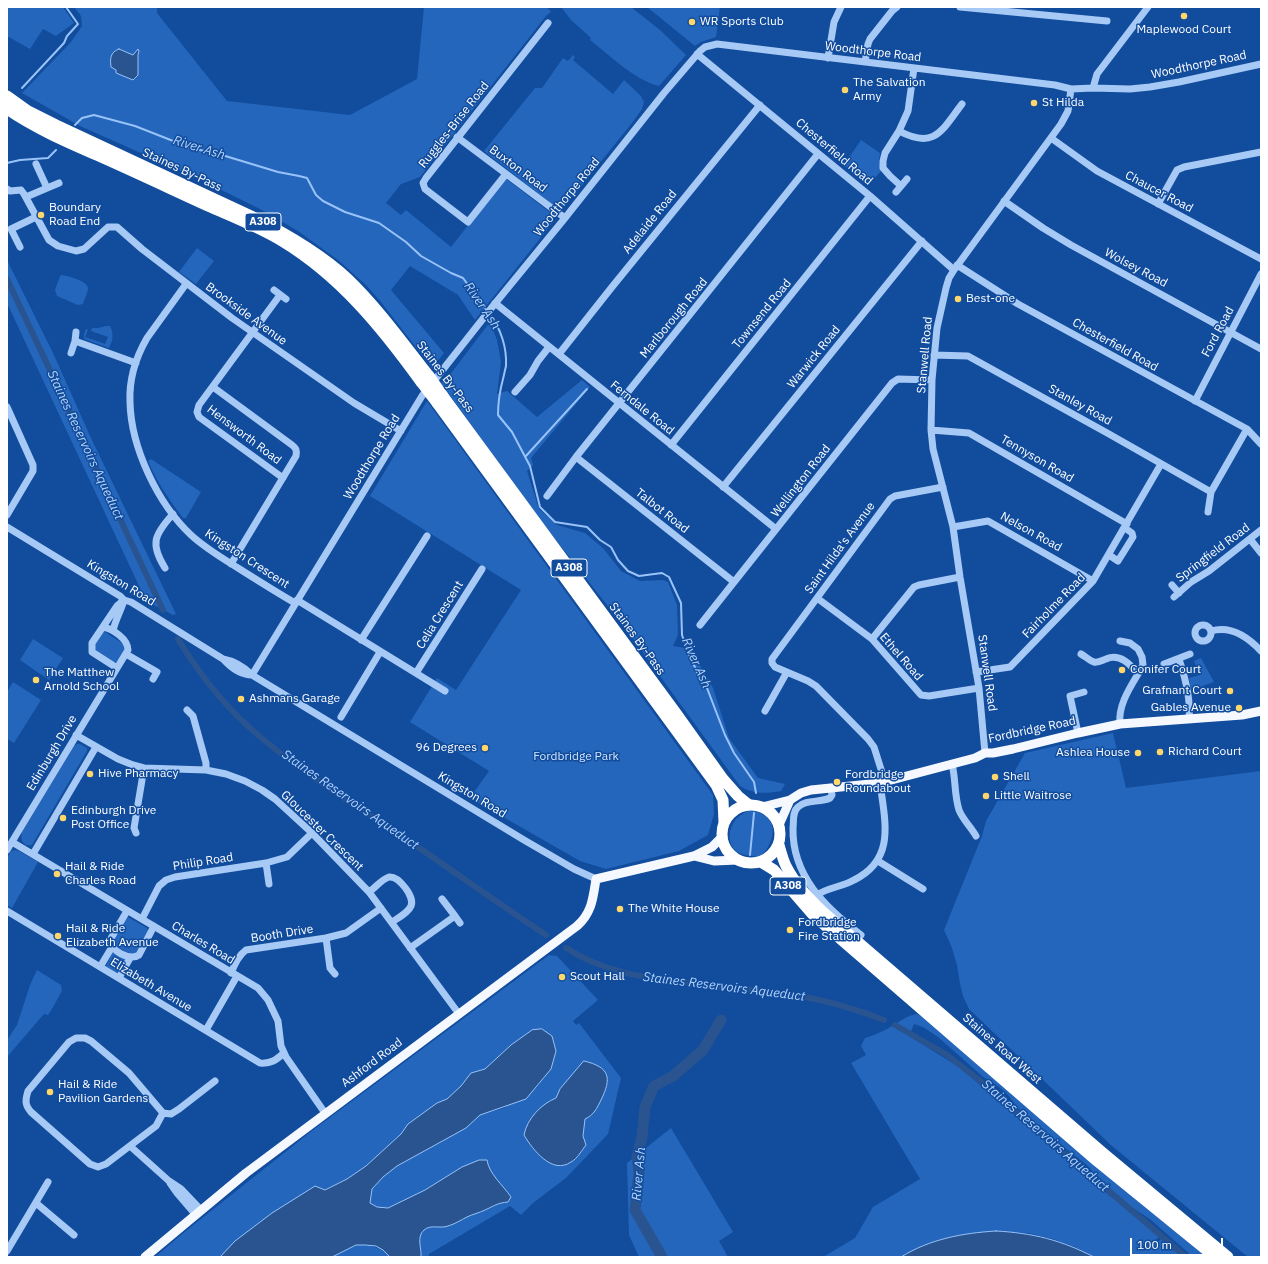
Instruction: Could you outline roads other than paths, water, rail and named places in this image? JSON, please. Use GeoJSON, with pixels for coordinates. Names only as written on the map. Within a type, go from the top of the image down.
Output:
{"type":"FeatureCollection","features":[{"type":"Feature","properties":{"kind":"highway","name":"Staines By-Pass"},"geometry":{"type":"LineString","coordinates":[[7,96],[28,111],[61,128],[276,229],[304,245],[347,278],[372,304],[425,379],[676,713],[722,779],[749,805]]}},
{"type":"Feature","properties":{"kind":"highway","name":"Staines By-Pass"},"geometry":{"type":"LineString","coordinates":[[7,109],[31,124],[75,146],[282,241],[320,268],[349,293],[425,379]]}},
{"type":"Feature","properties":{"kind":"highway","name":"Staines By-Pass"},"geometry":{"type":"LineString","coordinates":[[440,399],[716,785],[722,800],[724,823]]}},
{"type":"Feature","properties":{"kind":"highway"},"geometry":{"type":"LineString","coordinates":[[749,805],[762,807],[771,812],[779,825],[781,832],[778,845],[770,856],[761,862],[748,863],[738,860],[729,853],[722,837],[724,823],[729,815],[737,808],[749,805]]}},
{"type":"Feature","properties":{"kind":"highway","name":"Staines Road West"},"geometry":{"type":"LineString","coordinates":[[778,845],[791,875],[802,890],[823,912],[1097,1148],[1228,1257]]}},
{"type":"Feature","properties":{"kind":"highway","name":"Staines Road West"},"geometry":{"type":"LineString","coordinates":[[761,862],[774,870],[813,915],[830,930],[1097,1161],[1215,1257]]}},
{"type":"Feature","properties":{"kind":"main road","name":"Fordbridge Road"},"geometry":{"type":"LineString","coordinates":[[762,807],[790,800],[801,793],[811,790],[882,782],[975,758],[985,753],[1013,749],[1120,724],[1242,715],[1261,711]]}},
{"type":"Feature","properties":{"kind":"main road"},"geometry":{"type":"LineString","coordinates":[[779,825],[790,800]]}},
{"type":"Feature","properties":{"kind":"main road"},"geometry":{"type":"LineString","coordinates":[[596,879],[694,856],[712,847],[722,837]]}},
{"type":"Feature","properties":{"kind":"main road"},"geometry":{"type":"LineString","coordinates":[[694,856],[714,861],[738,860]]}},
{"type":"Feature","properties":{"kind":"main road","name":"Ashford Road"},"geometry":{"type":"LineString","coordinates":[[144,1257],[246,1173],[585,918],[590,909],[596,879]]}},
{"type":"Feature","properties":{"kind":"street"},"geometry":{"type":"LineString","coordinates":[[828,58],[834,22],[841,7]]}},
{"type":"Feature","properties":{"kind":"street"},"geometry":{"type":"LineString","coordinates":[[865,62],[870,39],[892,12],[898,7]]}},
{"type":"Feature","properties":{"kind":"street"},"geometry":{"type":"LineString","coordinates":[[960,7],[1102,19]]}},
{"type":"Feature","properties":{"kind":"street"},"geometry":{"type":"LineString","coordinates":[[1072,89],[1093,88],[1097,74],[1148,7]]}},
{"type":"Feature","properties":{"kind":"street","name":"Ruggles-Brise Road"},"geometry":{"type":"LineString","coordinates":[[506,174],[468,222],[425,189],[423,184],[457,137],[548,23]]}},
{"type":"Feature","properties":{"kind":"street","name":"Woodthorpe Road"},"geometry":{"type":"LineString","coordinates":[[252,675],[422,396],[488,311],[565,218],[656,102],[697,54],[705,47],[717,44],[1054,85],[1072,89]]}},
{"type":"Feature","properties":{"kind":"street","name":"Chesterfield Road"},"geometry":{"type":"LineString","coordinates":[[697,54],[955,267],[1018,304],[1247,430],[1261,444]]}},
{"type":"Feature","properties":{"kind":"street","name":"Woodthorpe Road"},"geometry":{"type":"LineString","coordinates":[[1093,88],[1130,89],[1155,86],[1261,64]]}},
{"type":"Feature","properties":{"kind":"street"},"geometry":{"type":"LineString","coordinates":[[907,179],[899,189],[883,168],[883,161],[885,153],[899,130],[908,111],[914,68]]}},
{"type":"Feature","properties":{"kind":"street","name":"Stanwell Road"},"geometry":{"type":"LineString","coordinates":[[985,753],[979,688],[953,527],[933,449],[931,430],[932,380],[937,328],[949,278],[955,267],[1066,116],[1072,89]]}},
{"type":"Feature","properties":{"kind":"street"},"geometry":{"type":"LineString","coordinates":[[899,130],[920,139],[932,137],[942,130],[962,104]]}},
{"type":"Feature","properties":{"kind":"street","name":"Adelaide Road"},"geometry":{"type":"LineString","coordinates":[[559,354],[760,105]]}},
{"type":"Feature","properties":{"kind":"street","name":"Buxton Road"},"geometry":{"type":"LineString","coordinates":[[457,137],[565,218]]}},
{"type":"Feature","properties":{"kind":"street","name":"Chaucer Road"},"geometry":{"type":"LineString","coordinates":[[1051,138],[1097,171],[1261,259]]}},
{"type":"Feature","properties":{"kind":"street"},"geometry":{"type":"LineString","coordinates":[[1158,204],[1177,170],[1184,167],[1261,152]]}},
{"type":"Feature","properties":{"kind":"street","name":"Marlborough Road"},"geometry":{"type":"LineString","coordinates":[[546,496],[818,154]]}},
{"type":"Feature","properties":{"kind":"street"},"geometry":{"type":"LineString","coordinates":[[36,164],[47,188]]}},
{"type":"Feature","properties":{"kind":"street"},"geometry":{"type":"LineString","coordinates":[[26,197],[59,183]]}},
{"type":"Feature","properties":{"kind":"street"},"geometry":{"type":"LineString","coordinates":[[7,189],[10,191],[21,190],[36,217],[11,229],[20,247]]}},
{"type":"Feature","properties":{"kind":"street","name":"Townsend Road"},"geometry":{"type":"LineString","coordinates":[[671,445],[870,196]]}},
{"type":"Feature","properties":{"kind":"street","name":"Wolsey Road"},"geometry":{"type":"LineString","coordinates":[[1004,201],[1071,245],[1261,349]]}},
{"type":"Feature","properties":{"kind":"street","name":"Brookside Avenue"},"geometry":{"type":"LineString","coordinates":[[36,217],[49,240],[58,246],[76,251],[84,249],[108,227],[117,227],[186,284],[252,332],[354,403],[401,431]]}},
{"type":"Feature","properties":{"kind":"street","name":"Warwick Road"},"geometry":{"type":"LineString","coordinates":[[723,487],[922,241]]}},
{"type":"Feature","properties":{"kind":"street","name":"Ford Road"},"geometry":{"type":"LineString","coordinates":[[1195,401],[1261,274]]}},
{"type":"Feature","properties":{"kind":"street","name":"Kingston Crescent"},"geometry":{"type":"LineString","coordinates":[[186,284],[147,338],[136,363],[131,384],[130,402],[132,419],[141,457],[165,503],[197,540],[231,564],[296,602]]}},
{"type":"Feature","properties":{"kind":"street","name":"Hensworth Road"},"geometry":{"type":"LineString","coordinates":[[274,290],[283,297],[252,332],[197,409],[197,412],[199,417],[283,478]]}},
{"type":"Feature","properties":{"kind":"street","name":"Ferndale Road"},"geometry":{"type":"LineString","coordinates":[[495,303],[776,529]]}},
{"type":"Feature","properties":{"kind":"street"},"geometry":{"type":"LineString","coordinates":[[71,353],[76,332]]}},
{"type":"Feature","properties":{"kind":"street"},"geometry":{"type":"LineString","coordinates":[[75,341],[136,363]]}},
{"type":"Feature","properties":{"kind":"street"},"geometry":{"type":"LineString","coordinates":[[515,392],[530,375],[538,361],[549,347]]}},
{"type":"Feature","properties":{"kind":"street","name":"Stanley Road"},"geometry":{"type":"LineString","coordinates":[[934,355],[968,356],[1211,492]]}},
{"type":"Feature","properties":{"kind":"street","name":"Wellington Road"},"geometry":{"type":"LineString","coordinates":[[700,625],[892,383],[898,379],[932,380]]}},
{"type":"Feature","properties":{"kind":"street","name":"Hensworth Road"},"geometry":{"type":"LineString","coordinates":[[213,387],[295,448],[296,456],[231,564]]}},
{"type":"Feature","properties":{"kind":"street"},"geometry":{"type":"LineString","coordinates":[[7,407],[33,465],[33,471],[7,515]]}},
{"type":"Feature","properties":{"kind":"street","name":"Tennyson Road"},"geometry":{"type":"LineString","coordinates":[[931,430],[969,432],[1126,526]]}},
{"type":"Feature","properties":{"kind":"street"},"geometry":{"type":"LineString","coordinates":[[1208,512],[1211,492],[1247,430]]}},
{"type":"Feature","properties":{"kind":"street","name":"Talbot Road"},"geometry":{"type":"LineString","coordinates":[[576,457],[734,582]]}},
{"type":"Feature","properties":{"kind":"street","name":"Fairholme Road"},"geometry":{"type":"LineString","coordinates":[[976,672],[1010,667],[1094,581],[1161,464]]}},
{"type":"Feature","properties":{"kind":"street","name":"Saint Hilda's Avenue"},"geometry":{"type":"LineString","coordinates":[[786,672],[775,667],[772,663],[772,659],[890,498],[943,487]]}},
{"type":"Feature","properties":{"kind":"street"},"geometry":{"type":"LineString","coordinates":[[165,568],[157,555],[156,539],[173,514]]}},
{"type":"Feature","properties":{"kind":"street","name":"Nelson Road"},"geometry":{"type":"LineString","coordinates":[[953,527],[988,521],[1094,581]]}},
{"type":"Feature","properties":{"kind":"street"},"geometry":{"type":"LineString","coordinates":[[1109,555],[1118,561],[1133,537],[1132,533],[1126,526]]}},
{"type":"Feature","properties":{"kind":"street","name":"Kingston Road"},"geometry":{"type":"LineString","coordinates":[[7,527],[120,596],[124,600],[131,602],[223,659],[235,663],[247,670],[252,675],[518,836],[574,869],[596,879]]}},
{"type":"Feature","properties":{"kind":"street","name":"Springfield Road"},"geometry":{"type":"LineString","coordinates":[[1172,585],[1177,595],[1191,582],[1209,571],[1261,530]]}},
{"type":"Feature","properties":{"kind":"street"},"geometry":{"type":"LineString","coordinates":[[361,640],[426,536]]}},
{"type":"Feature","properties":{"kind":"street"},"geometry":{"type":"LineString","coordinates":[[1250,540],[1261,553]]}},
{"type":"Feature","properties":{"kind":"street","name":"Celia Crescent"},"geometry":{"type":"LineString","coordinates":[[416,674],[482,569]]}},
{"type":"Feature","properties":{"kind":"street"},"geometry":{"type":"LineString","coordinates":[[872,639],[914,588],[919,585],[960,577]]}},
{"type":"Feature","properties":{"kind":"street","name":"Ethel Road"},"geometry":{"type":"LineString","coordinates":[[817,598],[872,639],[921,695],[929,696],[979,688]]}},
{"type":"Feature","properties":{"kind":"street"},"geometry":{"type":"LineString","coordinates":[[103,627],[113,631],[122,638],[128,646],[128,650],[117,668],[92,652],[92,643],[117,606],[124,600]]}},
{"type":"Feature","properties":{"kind":"street"},"geometry":{"type":"LineString","coordinates":[[113,631],[114,623],[122,610],[124,600]]}},
{"type":"Feature","properties":{"kind":"street"},"geometry":{"type":"LineString","coordinates":[[296,602],[445,690]]}},
{"type":"Feature","properties":{"kind":"street"},"geometry":{"type":"LineString","coordinates":[[1211,630],[1219,628],[1230,629],[1250,640],[1261,651]]}},
{"type":"Feature","properties":{"kind":"street"},"geometry":{"type":"LineString","coordinates":[[1120,641],[1130,643],[1138,650],[1142,657],[1143,665],[1125,697],[1120,724]]}},
{"type":"Feature","properties":{"kind":"street"},"geometry":{"type":"LineString","coordinates":[[341,717],[380,652]]}},
{"type":"Feature","properties":{"kind":"street"},"geometry":{"type":"LineString","coordinates":[[126,654],[157,672],[153,679]]}},
{"type":"Feature","properties":{"kind":"street"},"geometry":{"type":"LineString","coordinates":[[1081,654],[1094,662],[1099,662],[1110,657],[1121,658],[1131,665],[1138,674]]}},
{"type":"Feature","properties":{"kind":"street"},"geometry":{"type":"LineString","coordinates":[[1164,664],[1190,654]]}},
{"type":"Feature","properties":{"kind":"street"},"geometry":{"type":"LineString","coordinates":[[1179,659],[1184,672],[1189,702],[1189,718]]}},
{"type":"Feature","properties":{"kind":"street","name":"Edinburgh Drive"},"geometry":{"type":"LineString","coordinates":[[7,850],[117,668]]}},
{"type":"Feature","properties":{"kind":"street"},"geometry":{"type":"LineString","coordinates":[[765,710],[786,672],[808,680],[816,686],[874,747],[882,782],[886,822],[885,842],[878,861],[868,872],[853,881],[825,890],[817,895]]}},
{"type":"Feature","properties":{"kind":"street"},"geometry":{"type":"LineString","coordinates":[[1078,733],[1067,696],[1084,692]]}},
{"type":"Feature","properties":{"kind":"street"},"geometry":{"type":"LineString","coordinates":[[187,710],[193,716],[206,763],[206,770]]}},
{"type":"Feature","properties":{"kind":"street","name":"Gloucester Crescent"},"geometry":{"type":"LineString","coordinates":[[76,735],[118,759],[144,768],[206,770],[226,774],[245,781],[275,799],[312,833],[369,892],[459,1014]]}},
{"type":"Feature","properties":{"kind":"street"},"geometry":{"type":"LineString","coordinates":[[33,854],[96,747]]}},
{"type":"Feature","properties":{"kind":"street"},"geometry":{"type":"LineString","coordinates":[[952,764],[955,776],[954,789],[960,811],[966,823],[975,833]]}},
{"type":"Feature","properties":{"kind":"street"},"geometry":{"type":"LineString","coordinates":[[136,833],[134,828],[144,768]]}},
{"type":"Feature","properties":{"kind":"street"},"geometry":{"type":"LineString","coordinates":[[831,788],[832,795],[830,798],[803,804],[797,807],[794,814],[794,844],[802,871],[817,895],[840,918],[861,935]]}},
{"type":"Feature","properties":{"kind":"street","name":"Philip Road"},"geometry":{"type":"LineString","coordinates":[[142,919],[159,886],[166,880],[175,877],[266,863],[287,857],[312,833]]}},
{"type":"Feature","properties":{"kind":"street","name":"Charles Road"},"geometry":{"type":"LineString","coordinates":[[12,842],[258,988],[268,1000],[278,1021],[281,1046],[284,1053],[325,1114]]}},
{"type":"Feature","properties":{"kind":"street"},"geometry":{"type":"LineString","coordinates":[[878,861],[923,889]]}},
{"type":"Feature","properties":{"kind":"street"},"geometry":{"type":"LineString","coordinates":[[266,863],[269,884]]}},
{"type":"Feature","properties":{"kind":"street"},"geometry":{"type":"LineString","coordinates":[[369,892],[389,877],[398,880],[412,897],[409,910],[392,922]]}},
{"type":"Feature","properties":{"kind":"street"},"geometry":{"type":"LineString","coordinates":[[442,899],[460,923]]}},
{"type":"Feature","properties":{"kind":"street","name":"Booth Drive"},"geometry":{"type":"LineString","coordinates":[[206,1030],[234,974],[241,954],[246,950],[326,938],[346,933],[381,908]]}},
{"type":"Feature","properties":{"kind":"street","name":"Elizabeth Avenue"},"geometry":{"type":"LineString","coordinates":[[7,911],[260,1063],[267,1064],[284,1053]]}},
{"type":"Feature","properties":{"kind":"street"},"geometry":{"type":"LineString","coordinates":[[127,911],[112,936],[110,944],[112,947],[130,958],[135,958],[139,955],[154,926]]}},
{"type":"Feature","properties":{"kind":"street"},"geometry":{"type":"LineString","coordinates":[[410,948],[455,916]]}},
{"type":"Feature","properties":{"kind":"street","name":"Booth Drive"},"geometry":{"type":"LineString","coordinates":[[326,938],[330,968],[335,974]]}},
{"type":"Feature","properties":{"kind":"street"},"geometry":{"type":"LineString","coordinates":[[100,967],[112,947]]}},
{"type":"Feature","properties":{"kind":"street"},"geometry":{"type":"LineString","coordinates":[[119,978],[130,958]]}},
{"type":"Feature","properties":{"kind":"street"},"geometry":{"type":"LineString","coordinates":[[163,1113],[156,1126],[106,1164],[98,1167],[90,1164],[31,1112],[26,1106],[26,1099],[28,1091],[69,1042],[76,1038],[85,1038],[91,1041],[129,1073],[163,1113],[171,1114],[179,1109],[210,1082]]}},
{"type":"Feature","properties":{"kind":"street"},"geometry":{"type":"LineString","coordinates":[[130,1146],[169,1181],[182,1189],[198,1212]]}},
{"type":"Feature","properties":{"kind":"street"},"geometry":{"type":"LineString","coordinates":[[7,1251],[48,1182]]}},
{"type":"Feature","properties":{"kind":"street"},"geometry":{"type":"LineString","coordinates":[[36,1203],[74,1235]]}},
{"type":"Feature","properties":{"kind":"waterway"},"geometry":{"type":"LineString","coordinates":[[22,88],[64,43],[67,36],[78,24],[66,7]]}},
{"type":"Feature","properties":{"kind":"waterway","name":"River Ash"},"geometry":{"type":"LineString","coordinates":[[75,125],[82,118],[94,115],[135,126],[191,148],[222,155],[278,172],[307,178],[316,195],[323,201],[345,212],[379,223],[406,242],[421,256],[463,278],[487,311]]}},
{"type":"Feature","properties":{"kind":"waterway","name":"River Ash"},"geometry":{"type":"LineString","coordinates":[[7,163],[20,160],[48,158],[56,150]]}},
{"type":"Feature","properties":{"kind":"waterway","name":"Staines Reservoirs Aqueduct"},"geometry":{"type":"LineString","coordinates":[[7,279],[163,610]]}},
{"type":"Feature","properties":{"kind":"waterway","name":"River Ash"},"geometry":{"type":"LineString","coordinates":[[489,314],[500,332],[506,359],[506,366],[500,392],[498,415],[512,432],[530,466],[540,507],[555,522],[587,527],[600,540],[611,547],[618,560],[628,571],[639,576],[662,573],[669,577],[681,603],[682,635],[688,652],[698,674],[707,688],[725,735],[734,753],[754,782],[756,793]]}},
{"type":"Feature","properties":{"kind":"waterway"},"geometry":{"type":"LineString","coordinates":[[525,457],[587,389]]}},
{"type":"Feature","properties":{"kind":"waterway","name":"Staines Reservoirs Aqueduct"},"geometry":{"type":"LineString","coordinates":[[178,639],[196,667],[227,706],[264,740],[328,788],[396,832],[546,935]]}},
{"type":"Feature","properties":{"kind":"waterway","name":"River Ash"},"geometry":{"type":"LineString","coordinates":[[750,855],[754,813]]}},
{"type":"Feature","properties":{"kind":"waterway","name":"Staines Reservoirs Aqueduct"},"geometry":{"type":"LineString","coordinates":[[566,948],[595,963],[625,973],[672,981],[805,997],[825,1001],[884,1020]]}},
{"type":"Feature","properties":{"kind":"waterway","name":"River Ash"},"geometry":{"type":"LineString","coordinates":[[662,1257],[635,1210],[639,1172],[637,1156],[642,1137],[645,1107],[654,1086],[673,1076],[703,1050],[721,1020]]}},
{"type":"Feature","properties":{"kind":"waterway","name":"Staines Reservoirs Aqueduct"},"geometry":{"type":"LineString","coordinates":[[895,1025],[947,1055],[978,1079],[1186,1257]]}},
{"type":"Feature","properties":{"kind":"place","name":"Maplewood Court"},"geometry":{"type":"Point","coordinates":[1184,16]}},
{"type":"Feature","properties":{"kind":"place","name":"WR Sports Club"},"geometry":{"type":"Point","coordinates":[692,22]}},
{"type":"Feature","properties":{"kind":"place","name":"The Salvation Army"},"geometry":{"type":"Point","coordinates":[845,90]}},
{"type":"Feature","properties":{"kind":"place","name":"St Hilda"},"geometry":{"type":"Point","coordinates":[1034,103]}},
{"type":"Feature","properties":{"kind":"place","name":"Boundary Road End"},"geometry":{"type":"Point","coordinates":[41,215]}},
{"type":"Feature","properties":{"kind":"place","name":"Best-one"},"geometry":{"type":"Point","coordinates":[958,299]}},
{"type":"Feature","properties":{"kind":"place","name":"Conifer Court"},"geometry":{"type":"Point","coordinates":[1122,670]}},
{"type":"Feature","properties":{"kind":"place","name":"The Matthew Arnold School"},"geometry":{"type":"Point","coordinates":[36,680]}},
{"type":"Feature","properties":{"kind":"place","name":"Grafnant Court"},"geometry":{"type":"Point","coordinates":[1230,691]}},
{"type":"Feature","properties":{"kind":"place","name":"Ashmans Garage"},"geometry":{"type":"Point","coordinates":[241,699]}},
{"type":"Feature","properties":{"kind":"place","name":"Gables Avenue"},"geometry":{"type":"Point","coordinates":[1239,708]}},
{"type":"Feature","properties":{"kind":"place","name":"96 Degrees"},"geometry":{"type":"Point","coordinates":[485,748]}},
{"type":"Feature","properties":{"kind":"place","name":"Richard Court"},"geometry":{"type":"Point","coordinates":[1160,752]}},
{"type":"Feature","properties":{"kind":"place","name":"Ashlea House"},"geometry":{"type":"Point","coordinates":[1138,753]}},
{"type":"Feature","properties":{"kind":"place","name":"Hive Pharmacy"},"geometry":{"type":"Point","coordinates":[90,774]}},
{"type":"Feature","properties":{"kind":"place","name":"Shell"},"geometry":{"type":"Point","coordinates":[995,777]}},
{"type":"Feature","properties":{"kind":"place","name":"Fordbridge Roundabout"},"geometry":{"type":"Point","coordinates":[837,782]}},
{"type":"Feature","properties":{"kind":"place","name":"Little Waitrose"},"geometry":{"type":"Point","coordinates":[986,796]}},
{"type":"Feature","properties":{"kind":"place","name":"Edinburgh Drive Post Office"},"geometry":{"type":"Point","coordinates":[63,818]}},
{"type":"Feature","properties":{"kind":"place","name":"Hail & Ride Charles Road"},"geometry":{"type":"Point","coordinates":[57,874]}},
{"type":"Feature","properties":{"kind":"place","name":"The White House"},"geometry":{"type":"Point","coordinates":[620,909]}},
{"type":"Feature","properties":{"kind":"place","name":"Fordbridge Fire Station"},"geometry":{"type":"Point","coordinates":[790,930]}},
{"type":"Feature","properties":{"kind":"place","name":"Hail & Ride Elizabeth Avenue"},"geometry":{"type":"Point","coordinates":[58,936]}},
{"type":"Feature","properties":{"kind":"place","name":"Scout Hall"},"geometry":{"type":"Point","coordinates":[562,977]}},
{"type":"Feature","properties":{"kind":"place","name":"Hail & Ride Pavilion Gardens"},"geometry":{"type":"Point","coordinates":[50,1092]}},
{"type":"Feature","properties":{"kind":"park label","name":"Fordbridge Park"},"geometry":{"type":"Point","coordinates":[576,757]}}]}
